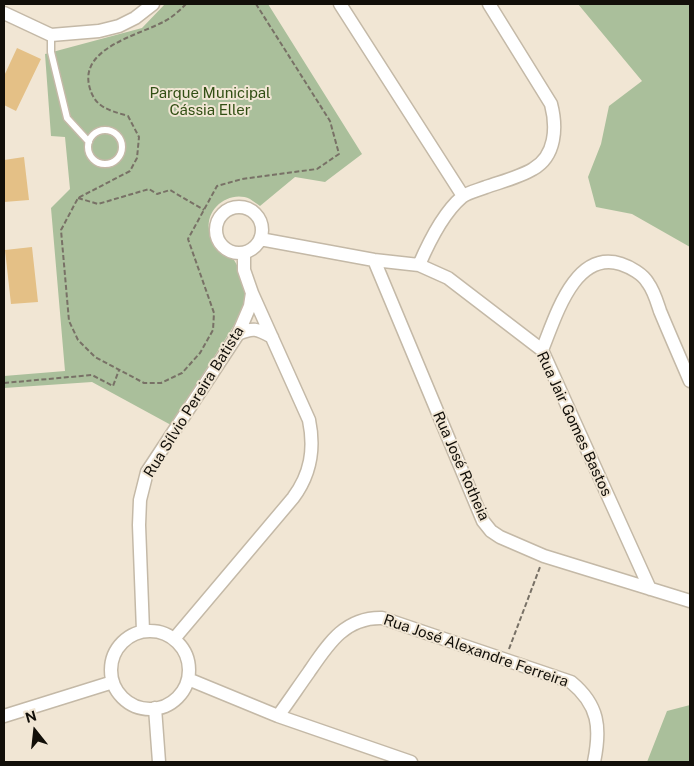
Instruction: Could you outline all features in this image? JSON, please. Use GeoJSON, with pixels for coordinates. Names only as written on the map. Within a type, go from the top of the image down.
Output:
{"type":"FeatureCollection","features":[{"type":"Feature","properties":{"kind":"street"},"geometry":{"type":"LineString","coordinates":[[4,13],[51,35],[99,32],[119,26],[135,18],[152,4]]}},
{"type":"Feature","properties":{"kind":"street"},"geometry":{"type":"LineString","coordinates":[[340,4],[463,196]]}},
{"type":"Feature","properties":{"kind":"street"},"geometry":{"type":"LineString","coordinates":[[419,265],[427,246],[450,210],[463,196],[533,170],[546,158],[552,145],[555,119],[551,104],[489,4]]}},
{"type":"Feature","properties":{"kind":"street"},"geometry":{"type":"LineString","coordinates":[[247,208],[261,220],[263,230],[260,239],[254,248],[244,253],[235,253],[226,249],[219,242],[216,224],[221,215],[228,209],[247,208]]}},
{"type":"Feature","properties":{"kind":"street","name":"Rua Jair Gomes Bastos"},"geometry":{"type":"LineString","coordinates":[[260,239],[374,260],[419,265],[448,278],[542,350],[650,589]]}},
{"type":"Feature","properties":{"kind":"street"},"geometry":{"type":"LineString","coordinates":[[174,639],[301,488],[308,470],[312,450],[309,420],[252,293],[244,270],[244,253]]}},
{"type":"Feature","properties":{"kind":"street","name":"Rua José Rotheia"},"geometry":{"type":"LineString","coordinates":[[374,260],[483,521],[491,531],[500,537],[544,556],[690,601]]}},
{"type":"Feature","properties":{"kind":"street"},"geometry":{"type":"LineString","coordinates":[[542,350],[566,294],[579,275],[588,268],[601,263],[614,262],[630,267],[648,282],[690,381]]}},
{"type":"Feature","properties":{"kind":"street","name":"Rua Sílvio Pereira Batista"},"geometry":{"type":"LineString","coordinates":[[143,631],[139,525],[140,500],[147,472],[238,334],[250,306],[252,293]]}},
{"type":"Feature","properties":{"kind":"street"},"geometry":{"type":"LineString","coordinates":[[238,334],[250,329],[259,330],[272,337]]}},
{"type":"Feature","properties":{"kind":"street","name":"Rua José Alexandre Ferreira"},"geometry":{"type":"LineString","coordinates":[[278,716],[327,646],[341,631],[369,617],[382,618],[571,682],[582,691],[596,714],[598,729],[594,762]]}},
{"type":"Feature","properties":{"kind":"street"},"geometry":{"type":"LineString","coordinates":[[143,631],[165,633],[174,639],[182,647],[187,657],[189,668],[188,679],[181,693],[170,703],[155,708],[144,708],[130,702],[118,692],[113,682],[111,669],[114,656],[120,644],[131,636],[143,631]]}},
{"type":"Feature","properties":{"kind":"street"},"geometry":{"type":"LineString","coordinates":[[188,679],[278,716],[411,762]]}},
{"type":"Feature","properties":{"kind":"street"},"geometry":{"type":"LineString","coordinates":[[4,716],[113,682]]}},
{"type":"Feature","properties":{"kind":"street"},"geometry":{"type":"LineString","coordinates":[[155,708],[159,762]]}},
{"type":"Feature","properties":{"kind":"lane"},"geometry":{"type":"LineString","coordinates":[[51,35],[52,52],[67,118],[89,142]]}},
{"type":"Feature","properties":{"kind":"lane"},"geometry":{"type":"LineString","coordinates":[[99,131],[109,131],[118,136],[121,142],[121,153],[113,162],[102,163],[92,157],[88,148],[89,142],[99,131]]}},
{"type":"Feature","properties":{"kind":"path"},"geometry":{"type":"LineString","coordinates":[[186,4],[167,20],[108,47],[95,58],[87,75],[90,92],[102,108],[128,116],[139,137],[137,158],[130,171],[78,198],[61,230],[69,321],[78,340],[95,357],[144,383],[161,383],[182,373],[200,353],[212,330],[214,313],[188,239],[217,186],[242,179],[318,169],[339,154],[330,121],[256,4]]}},
{"type":"Feature","properties":{"kind":"path"},"geometry":{"type":"LineString","coordinates":[[78,198],[98,204],[149,189],[157,194],[170,190],[204,210]]}},
{"type":"Feature","properties":{"kind":"path"},"geometry":{"type":"LineString","coordinates":[[4,383],[92,375],[113,386],[119,370]]}},
{"type":"Feature","properties":{"kind":"path"},"geometry":{"type":"LineString","coordinates":[[505,660],[544,556]]}},
{"type":"Feature","properties":{"kind":"green space","name":"Parque Municipal Cássia Eller"},"geometry":{"type":"Polygon","coordinates":[[[165,4],[268,4],[362,154],[325,182],[295,177],[260,206],[250,199],[235,197],[227,199],[215,208],[209,221],[210,235],[220,249],[230,254],[241,273],[248,292],[245,308],[171,425],[92,382],[4,388],[4,376],[65,371],[51,208],[70,189],[65,137],[51,136],[45,54],[142,28],[165,4]]]}},
{"type":"Feature","properties":{"kind":"green space"},"geometry":{"type":"Polygon","coordinates":[[[578,4],[690,4],[690,247],[632,214],[596,207],[588,177],[601,144],[609,106],[642,81],[578,4]]]}},
{"type":"Feature","properties":{"kind":"green space"},"geometry":{"type":"Polygon","coordinates":[[[690,705],[690,762],[647,762],[667,711],[690,705]]]}},
{"type":"Feature","properties":{"kind":"building"},"geometry":{"type":"Polygon","coordinates":[[[17,48],[41,59],[16,111],[4,105],[4,76],[17,48]]]}},
{"type":"Feature","properties":{"kind":"building"},"geometry":{"type":"Polygon","coordinates":[[[24,157],[29,200],[4,202],[4,160],[24,157]]]}},
{"type":"Feature","properties":{"kind":"building"},"geometry":{"type":"Polygon","coordinates":[[[32,247],[38,302],[11,304],[5,250],[32,247]]]}}]}
